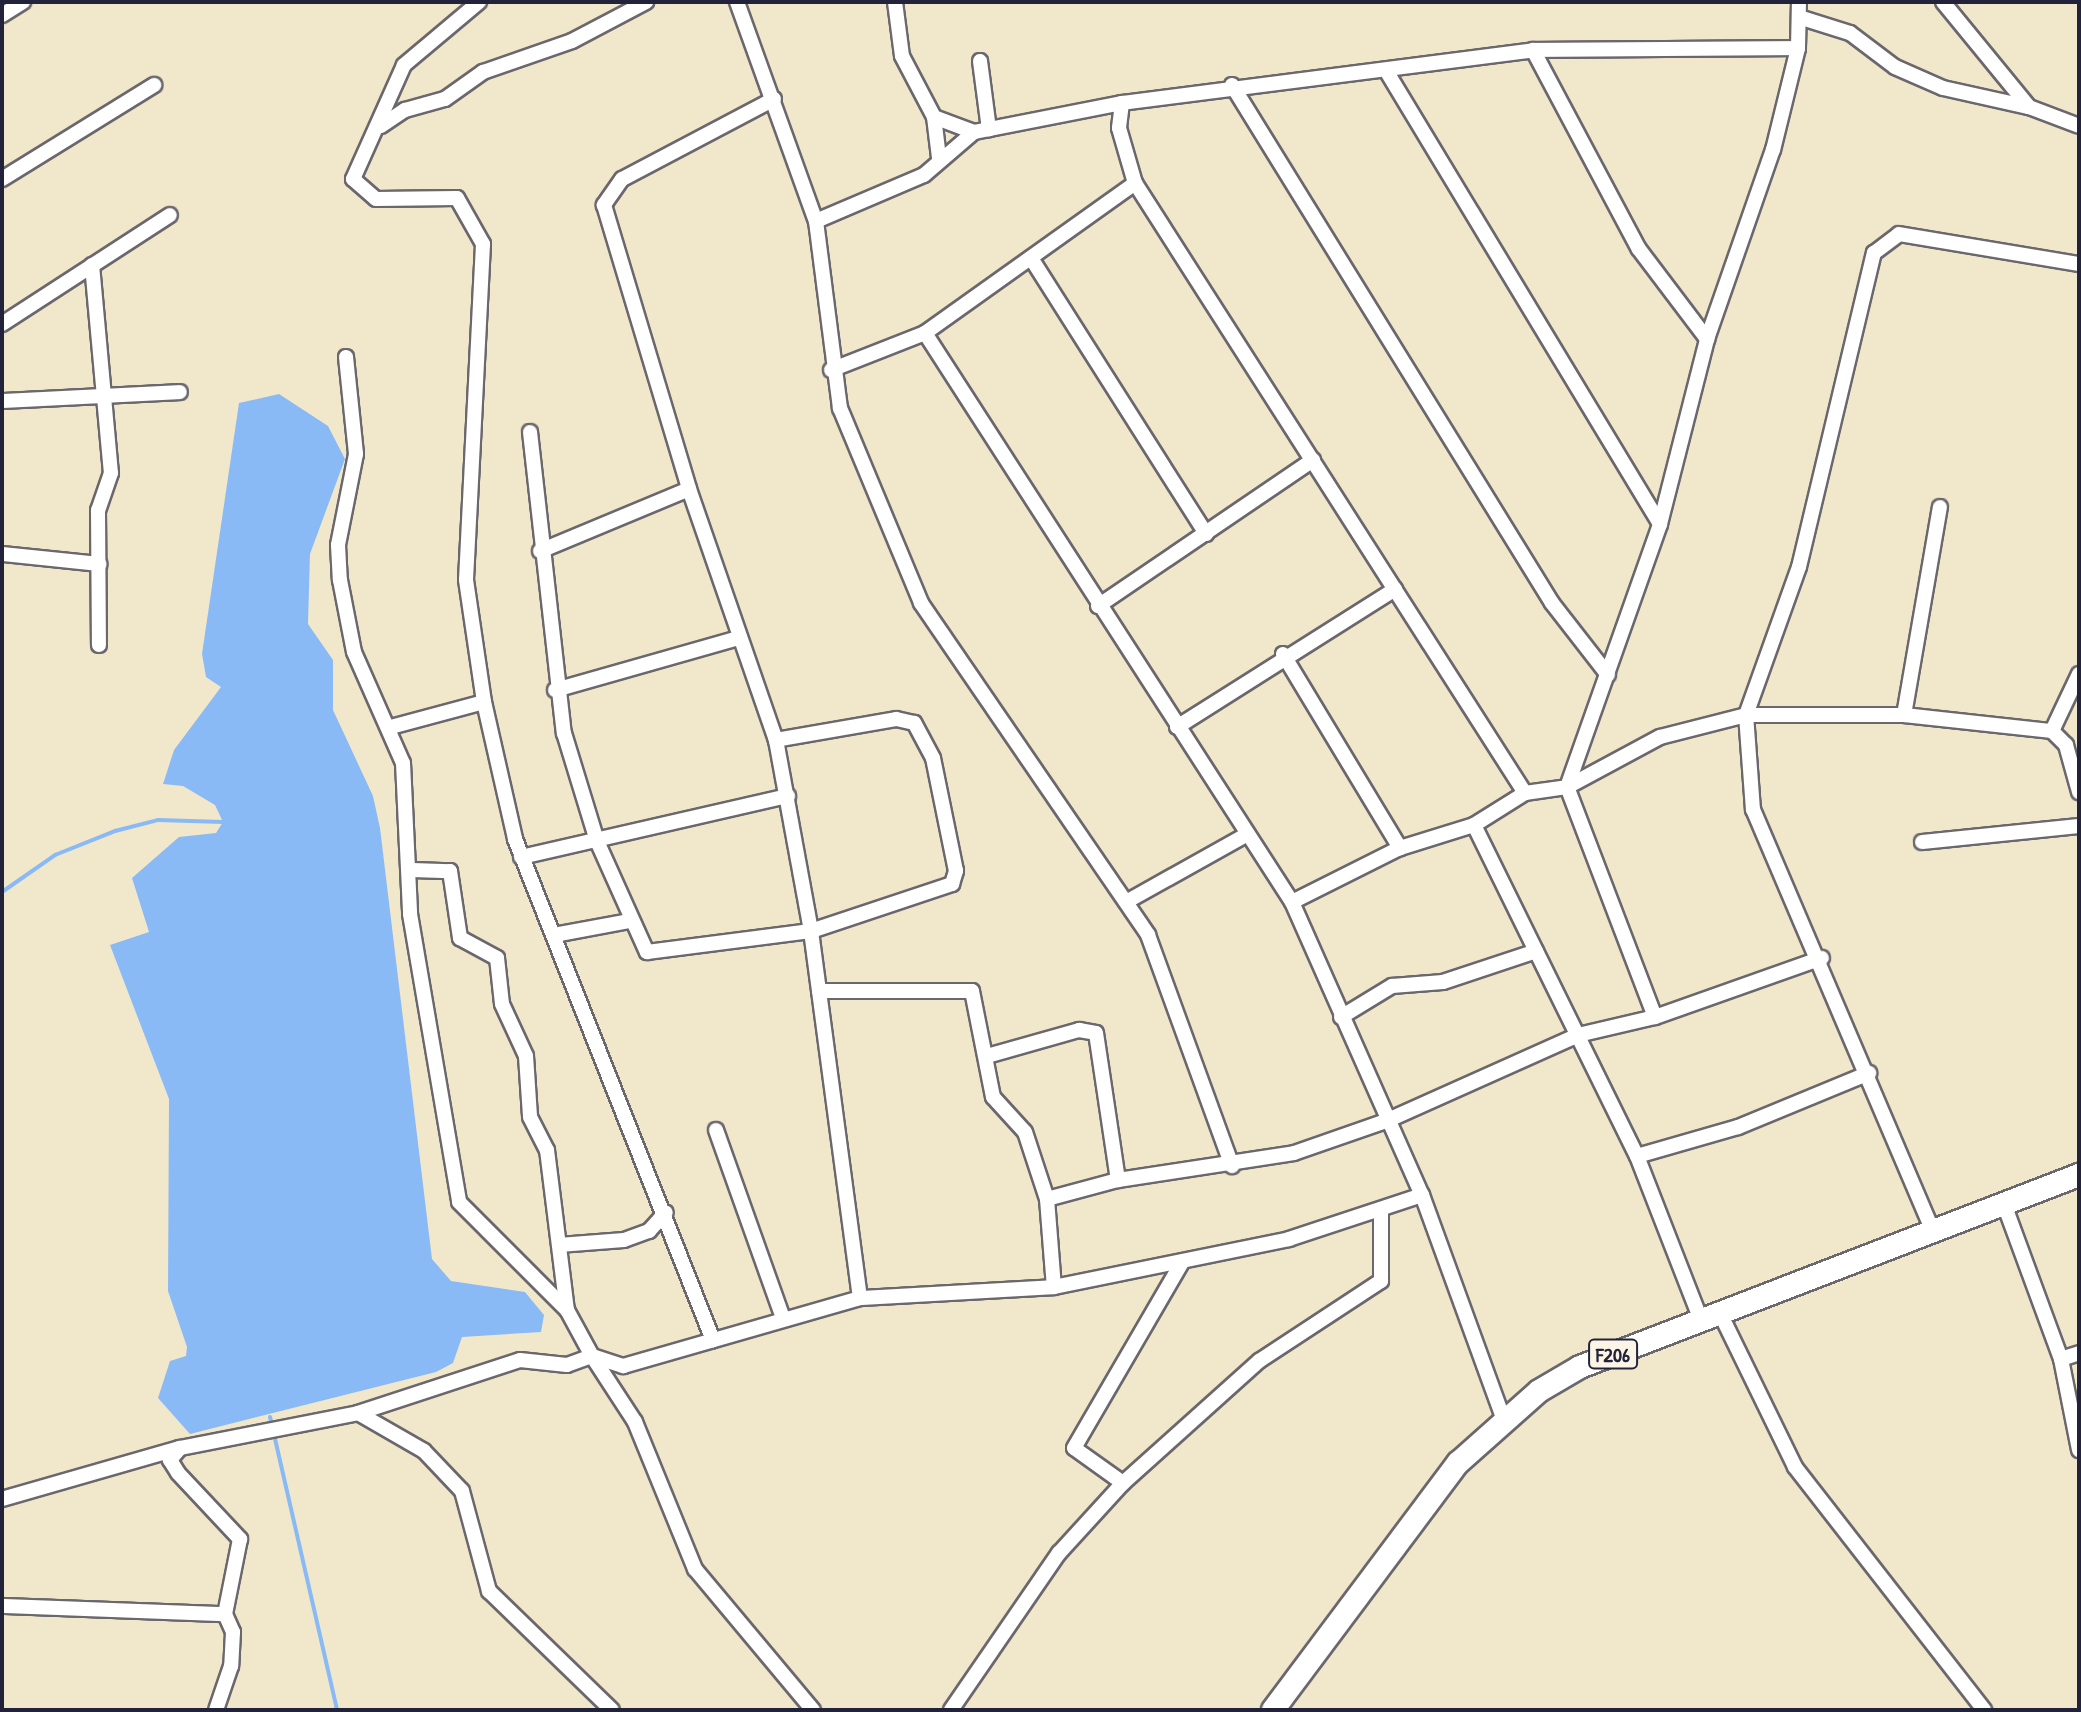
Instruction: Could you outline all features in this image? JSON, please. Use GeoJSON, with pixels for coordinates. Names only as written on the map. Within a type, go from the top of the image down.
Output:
{"type":"FeatureCollection","features":[{"type":"Feature","properties":{"kind":"main road","name":"F206"},"geometry":{"type":"LineString","coordinates":[[1273,1710],[1458,1463],[1503,1417],[1580,1367],[2079,1175]]}},
{"type":"Feature","properties":{"kind":"street"},"geometry":{"type":"LineString","coordinates":[[2,15],[23,2]]}},
{"type":"Feature","properties":{"kind":"street"},"geometry":{"type":"LineString","coordinates":[[479,2],[404,65],[381,126],[353,179],[376,199],[457,198],[483,244],[466,580],[484,702],[521,857],[666,1212],[713,1340]]}},
{"type":"Feature","properties":{"kind":"street"},"geometry":{"type":"LineString","coordinates":[[381,126],[405,110],[445,99],[483,72],[572,41],[646,2]]}},
{"type":"Feature","properties":{"kind":"street"},"geometry":{"type":"LineString","coordinates":[[737,2],[816,221],[831,370],[921,603],[1126,902],[1162,967],[1232,1166]]}},
{"type":"Feature","properties":{"kind":"street"},"geometry":{"type":"LineString","coordinates":[[895,2],[902,56],[934,117],[939,158]]}},
{"type":"Feature","properties":{"kind":"street"},"geometry":{"type":"LineString","coordinates":[[1655,1017],[1567,787],[1660,524],[1707,339],[1773,150],[1798,48],[1802,18],[1799,2]]}},
{"type":"Feature","properties":{"kind":"street"},"geometry":{"type":"LineString","coordinates":[[1943,2],[2029,107]]}},
{"type":"Feature","properties":{"kind":"street"},"geometry":{"type":"LineString","coordinates":[[1802,18],[1850,33],[1895,67],[1943,88],[2029,107],[2079,126]]}},
{"type":"Feature","properties":{"kind":"street"},"geometry":{"type":"LineString","coordinates":[[816,221],[901,188],[974,132],[1122,103],[1232,85],[1387,72],[1533,50],[1798,48]]}},
{"type":"Feature","properties":{"kind":"street"},"geometry":{"type":"LineString","coordinates":[[1533,50],[1639,249],[1707,339]]}},
{"type":"Feature","properties":{"kind":"street"},"geometry":{"type":"LineString","coordinates":[[980,61],[989,129]]}},
{"type":"Feature","properties":{"kind":"street"},"geometry":{"type":"LineString","coordinates":[[1387,72],[1660,524]]}},
{"type":"Feature","properties":{"kind":"street"},"geometry":{"type":"LineString","coordinates":[[2,179],[154,85]]}},
{"type":"Feature","properties":{"kind":"street"},"geometry":{"type":"LineString","coordinates":[[1232,85],[1552,603],[1608,675]]}},
{"type":"Feature","properties":{"kind":"street"},"geometry":{"type":"LineString","coordinates":[[774,99],[622,179],[604,205],[689,489],[776,740],[811,931],[860,1298]]}},
{"type":"Feature","properties":{"kind":"street"},"geometry":{"type":"LineString","coordinates":[[1122,103],[1119,128],[1135,183],[1525,793]]}},
{"type":"Feature","properties":{"kind":"street"},"geometry":{"type":"LineString","coordinates":[[934,117],[974,132]]}},
{"type":"Feature","properties":{"kind":"street"},"geometry":{"type":"LineString","coordinates":[[831,370],[925,333],[1135,183]]}},
{"type":"Feature","properties":{"kind":"street"},"geometry":{"type":"LineString","coordinates":[[2,324],[170,215]]}},
{"type":"Feature","properties":{"kind":"street"},"geometry":{"type":"LineString","coordinates":[[1932,1229],[1822,958],[1753,810],[1746,715],[1799,567],[1874,253],[1899,234],[2079,264]]}},
{"type":"Feature","properties":{"kind":"street"},"geometry":{"type":"LineString","coordinates":[[1031,258],[1206,534]]}},
{"type":"Feature","properties":{"kind":"street"},"geometry":{"type":"LineString","coordinates":[[92,265],[111,473],[98,510],[99,645]]}},
{"type":"Feature","properties":{"kind":"street"},"geometry":{"type":"LineString","coordinates":[[925,333],[1244,836],[1292,902],[1386,1121],[1422,1195],[1503,1417]]}},
{"type":"Feature","properties":{"kind":"street"},"geometry":{"type":"LineString","coordinates":[[346,357],[356,454],[338,545],[340,580],[354,652],[391,727],[403,763],[412,870],[410,914],[459,1202],[567,1310],[592,1356],[635,1422],[695,1569],[813,1710]]}},
{"type":"Feature","properties":{"kind":"street"},"geometry":{"type":"LineString","coordinates":[[2,401],[180,392]]}},
{"type":"Feature","properties":{"kind":"street"},"geometry":{"type":"LineString","coordinates":[[530,432],[555,690],[597,841],[629,921],[647,952],[811,931],[952,884],[956,871],[933,758],[914,723],[896,719],[776,740]]}},
{"type":"Feature","properties":{"kind":"street"},"geometry":{"type":"LineString","coordinates":[[1098,606],[1313,460]]}},
{"type":"Feature","properties":{"kind":"street"},"geometry":{"type":"LineString","coordinates":[[540,551],[689,489]]}},
{"type":"Feature","properties":{"kind":"street"},"geometry":{"type":"LineString","coordinates":[[1904,715],[1940,507]]}},
{"type":"Feature","properties":{"kind":"street"},"geometry":{"type":"LineString","coordinates":[[2,554],[99,564]]}},
{"type":"Feature","properties":{"kind":"street"},"geometry":{"type":"LineString","coordinates":[[1177,727],[1283,654],[1395,589]]}},
{"type":"Feature","properties":{"kind":"street"},"geometry":{"type":"LineString","coordinates":[[555,690],[739,638]]}},
{"type":"Feature","properties":{"kind":"street"},"geometry":{"type":"LineString","coordinates":[[1283,654],[1400,848]]}},
{"type":"Feature","properties":{"kind":"street"},"geometry":{"type":"LineString","coordinates":[[2052,731],[2079,674]]}},
{"type":"Feature","properties":{"kind":"street"},"geometry":{"type":"LineString","coordinates":[[391,727],[484,702]]}},
{"type":"Feature","properties":{"kind":"street"},"geometry":{"type":"LineString","coordinates":[[1292,902],[1400,848],[1474,825],[1525,793],[1567,787],[1660,737],[1746,715],[1904,715],[2052,731],[2066,745],[2079,792]]}},
{"type":"Feature","properties":{"kind":"street"},"geometry":{"type":"LineString","coordinates":[[521,857],[597,841],[688,814],[788,796]]}},
{"type":"Feature","properties":{"kind":"street"},"geometry":{"type":"LineString","coordinates":[[1474,825],[1637,1156],[1711,1317],[1795,1467],[1984,1710]]}},
{"type":"Feature","properties":{"kind":"street"},"geometry":{"type":"LineString","coordinates":[[1922,842],[2079,826]]}},
{"type":"Feature","properties":{"kind":"street"},"geometry":{"type":"LineString","coordinates":[[1126,902],[1244,836]]}},
{"type":"Feature","properties":{"kind":"street"},"geometry":{"type":"LineString","coordinates":[[412,870],[450,871],[460,938],[497,958],[502,1004],[526,1056],[530,1117],[547,1150],[567,1310]]}},
{"type":"Feature","properties":{"kind":"street"},"geometry":{"type":"LineString","coordinates":[[554,935],[629,921]]}},
{"type":"Feature","properties":{"kind":"street"},"geometry":{"type":"LineString","coordinates":[[1341,1017],[1392,986],[1443,982],[1536,951]]}},
{"type":"Feature","properties":{"kind":"street"},"geometry":{"type":"LineString","coordinates":[[1047,1199],[1118,1180],[1232,1166],[1386,1121],[1578,1035],[1655,1017],[1822,958]]}},
{"type":"Feature","properties":{"kind":"street"},"geometry":{"type":"LineString","coordinates":[[819,991],[962,987],[980,1008],[993,1097],[1025,1132],[1047,1199],[1054,1287]]}},
{"type":"Feature","properties":{"kind":"street"},"geometry":{"type":"LineString","coordinates":[[987,1056],[1079,1030],[1096,1033],[1118,1180]]}},
{"type":"Feature","properties":{"kind":"street"},"geometry":{"type":"LineString","coordinates":[[1637,1156],[1738,1127],[1869,1073]]}},
{"type":"Feature","properties":{"kind":"street"},"geometry":{"type":"LineString","coordinates":[[716,1130],[782,1315]]}},
{"type":"Feature","properties":{"kind":"street"},"geometry":{"type":"LineString","coordinates":[[5,1495],[180,1448],[283,1431],[358,1413],[520,1360],[567,1365],[592,1356],[623,1366],[713,1340],[782,1315],[860,1298],[1054,1287],[1289,1239],[1422,1195]]}},
{"type":"Feature","properties":{"kind":"street"},"geometry":{"type":"LineString","coordinates":[[2004,1204],[2061,1359],[2079,1450]]}},
{"type":"Feature","properties":{"kind":"street"},"geometry":{"type":"LineString","coordinates":[[951,1710],[1059,1553],[1123,1483],[1259,1361],[1381,1281],[1381,1210]]}},
{"type":"Feature","properties":{"kind":"street"},"geometry":{"type":"LineString","coordinates":[[559,1245],[624,1240],[649,1231],[666,1212]]}},
{"type":"Feature","properties":{"kind":"street"},"geometry":{"type":"LineString","coordinates":[[1123,1483],[1074,1448],[1183,1261]]}},
{"type":"Feature","properties":{"kind":"street"},"geometry":{"type":"LineString","coordinates":[[2061,1359],[2079,1353]]}},
{"type":"Feature","properties":{"kind":"street"},"geometry":{"type":"LineString","coordinates":[[358,1413],[424,1451],[462,1491],[489,1591],[612,1710]]}},
{"type":"Feature","properties":{"kind":"street"},"geometry":{"type":"LineString","coordinates":[[180,1448],[170,1460],[178,1473],[240,1539],[225,1614],[233,1632],[231,1666],[216,1710]]}},
{"type":"Feature","properties":{"kind":"street"},"geometry":{"type":"LineString","coordinates":[[2,1606],[225,1614]]}},
{"type":"Feature","properties":{"kind":"water"},"geometry":{"type":"Polygon","coordinates":[[[279,394],[328,426],[345,459],[310,554],[308,624],[333,660],[333,710],[373,796],[380,828],[432,1259],[451,1281],[525,1292],[544,1315],[541,1332],[462,1337],[453,1363],[436,1372],[190,1434],[158,1398],[170,1361],[186,1356],[187,1347],[168,1291],[169,1099],[110,945],[149,932],[132,878],[179,837],[216,833],[223,822],[215,805],[183,786],[163,784],[174,750],[221,687],[206,677],[202,654],[239,403],[279,394]]]}},
{"type":"Feature","properties":{"kind":"waterway"},"geometry":{"type":"LineString","coordinates":[[2,892],[55,855],[115,831],[158,820],[223,822]]}},
{"type":"Feature","properties":{"kind":"waterway"},"geometry":{"type":"LineString","coordinates":[[270,1417],[337,1710]]}}]}
